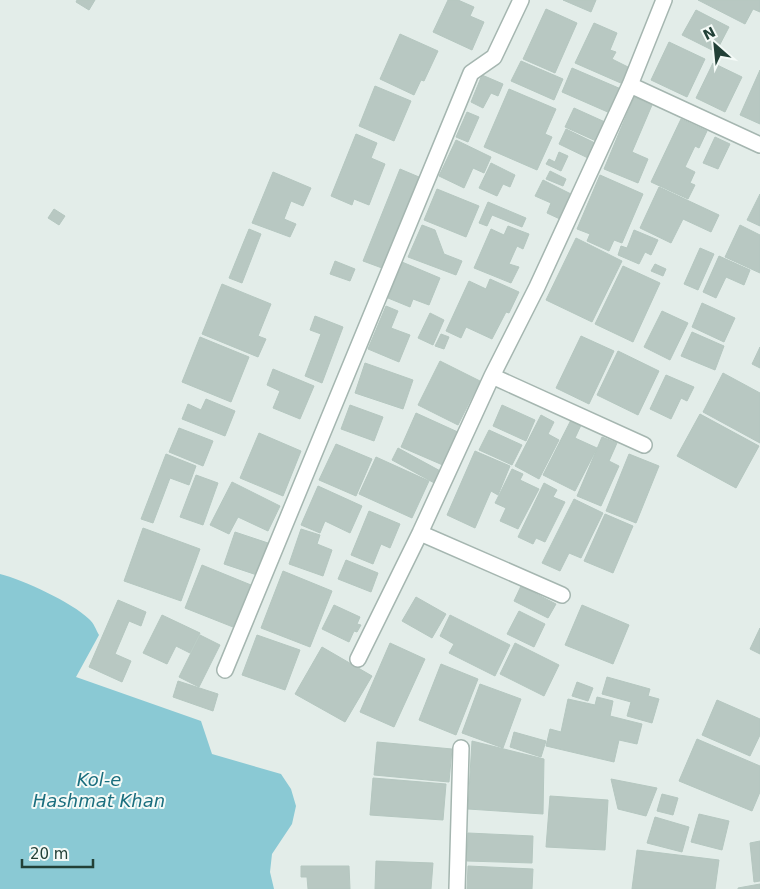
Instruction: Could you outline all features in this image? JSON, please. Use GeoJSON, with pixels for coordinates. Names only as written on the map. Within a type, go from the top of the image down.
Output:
{"type":"FeatureCollection","features":[{"type":"Feature","properties":{"kind":"street"},"geometry":{"type":"LineString","coordinates":[[225,670],[471,73],[494,57],[521,0]]}},
{"type":"Feature","properties":{"kind":"street"},"geometry":{"type":"LineString","coordinates":[[358,659],[420,533],[492,376],[537,287],[630,85],[664,0]]}},
{"type":"Feature","properties":{"kind":"street"},"geometry":{"type":"LineString","coordinates":[[630,85],[760,145]]}},
{"type":"Feature","properties":{"kind":"street"},"geometry":{"type":"LineString","coordinates":[[492,376],[644,445]]}},
{"type":"Feature","properties":{"kind":"street"},"geometry":{"type":"LineString","coordinates":[[420,533],[562,595]]}},
{"type":"Feature","properties":{"kind":"street"},"geometry":{"type":"LineString","coordinates":[[457,889],[461,748]]}},
{"type":"Feature","properties":{"kind":"water","name":"Kol-e Hashmat Khan"},"geometry":{"type":"Polygon","coordinates":[[[0,574],[47,592],[71,606],[92,622],[99,635],[76,677],[201,721],[212,754],[281,774],[291,789],[296,806],[292,824],[272,854],[270,872],[274,889],[0,889],[0,574]]]}},
{"type":"Feature","properties":{"kind":"building"},"geometry":{"type":"Polygon","coordinates":[[[77,0],[95,0],[89,10],[76,2],[77,0]]]}},
{"type":"Feature","properties":{"kind":"building"},"geometry":{"type":"Polygon","coordinates":[[[448,0],[458,0],[474,7],[470,16],[484,22],[472,50],[433,32],[448,0]]]}},
{"type":"Feature","properties":{"kind":"building"},"geometry":{"type":"Polygon","coordinates":[[[563,0],[596,0],[591,12],[563,0]]]}},
{"type":"Feature","properties":{"kind":"building"},"geometry":{"type":"Polygon","coordinates":[[[698,0],[760,0],[760,12],[753,9],[745,24],[698,0]]]}},
{"type":"Feature","properties":{"kind":"building"},"geometry":{"type":"Polygon","coordinates":[[[546,9],[577,23],[555,73],[523,59],[546,9]]]}},
{"type":"Feature","properties":{"kind":"building"},"geometry":{"type":"Polygon","coordinates":[[[696,10],[729,27],[716,52],[682,35],[696,10]]]}},
{"type":"Feature","properties":{"kind":"building"},"geometry":{"type":"Polygon","coordinates":[[[594,23],[617,33],[610,50],[616,52],[612,59],[630,68],[623,84],[575,63],[594,23]]]}},
{"type":"Feature","properties":{"kind":"building"},"geometry":{"type":"Polygon","coordinates":[[[400,34],[438,51],[424,81],[421,80],[414,95],[380,79],[400,34]]]}},
{"type":"Feature","properties":{"kind":"building"},"geometry":{"type":"Polygon","coordinates":[[[669,42],[705,59],[687,97],[651,80],[669,42]]]}},
{"type":"Feature","properties":{"kind":"building"},"geometry":{"type":"Polygon","coordinates":[[[521,61],[563,79],[554,100],[511,81],[521,61]]]}},
{"type":"Feature","properties":{"kind":"building"},"geometry":{"type":"Polygon","coordinates":[[[713,63],[742,77],[725,112],[696,98],[713,63]]]}},
{"type":"Feature","properties":{"kind":"building"},"geometry":{"type":"Polygon","coordinates":[[[572,68],[621,89],[610,113],[562,92],[572,68]]]}},
{"type":"Feature","properties":{"kind":"building"},"geometry":{"type":"Polygon","coordinates":[[[760,70],[760,124],[740,115],[760,70]]]}},
{"type":"Feature","properties":{"kind":"building"},"geometry":{"type":"Polygon","coordinates":[[[482,75],[503,84],[498,96],[491,93],[483,108],[471,102],[482,75]]]}},
{"type":"Feature","properties":{"kind":"building"},"geometry":{"type":"Polygon","coordinates":[[[375,86],[411,101],[394,141],[359,126],[375,86]]]}},
{"type":"Feature","properties":{"kind":"building"},"geometry":{"type":"Polygon","coordinates":[[[509,89],[556,109],[545,134],[552,137],[537,170],[484,147],[509,89]]]}},
{"type":"Feature","properties":{"kind":"building"},"geometry":{"type":"Polygon","coordinates":[[[634,97],[652,105],[632,152],[648,159],[638,183],[604,169],[634,97]]]}},
{"type":"Feature","properties":{"kind":"building"},"geometry":{"type":"Polygon","coordinates":[[[574,108],[605,122],[596,141],[565,127],[574,108]]]}},
{"type":"Feature","properties":{"kind":"building"},"geometry":{"type":"Polygon","coordinates":[[[467,112],[479,117],[468,142],[456,137],[467,112]]]}},
{"type":"Feature","properties":{"kind":"building"},"geometry":{"type":"Polygon","coordinates":[[[681,119],[707,131],[699,148],[695,146],[685,167],[695,172],[690,183],[695,185],[688,199],[651,182],[681,119]]]}},
{"type":"Feature","properties":{"kind":"building"},"geometry":{"type":"Polygon","coordinates":[[[566,129],[595,143],[588,158],[559,144],[566,129]]]}},
{"type":"Feature","properties":{"kind":"building"},"geometry":{"type":"Polygon","coordinates":[[[356,134],[377,143],[371,158],[385,164],[369,205],[354,199],[352,205],[331,196],[356,134]]]}},
{"type":"Feature","properties":{"kind":"building"},"geometry":{"type":"Polygon","coordinates":[[[715,137],[730,144],[718,169],[703,163],[715,137]]]}},
{"type":"Feature","properties":{"kind":"building"},"geometry":{"type":"Polygon","coordinates":[[[456,140],[491,157],[484,173],[473,168],[464,188],[439,176],[456,140]]]}},
{"type":"Feature","properties":{"kind":"building"},"geometry":{"type":"Polygon","coordinates":[[[559,152],[568,156],[561,171],[546,164],[549,159],[555,162],[559,152]]]}},
{"type":"Feature","properties":{"kind":"building"},"geometry":{"type":"Polygon","coordinates":[[[491,163],[515,175],[510,187],[503,184],[497,196],[479,188],[491,163]]]}},
{"type":"Feature","properties":{"kind":"building"},"geometry":{"type":"Polygon","coordinates":[[[400,169],[419,177],[382,268],[363,261],[400,169]]]}},
{"type":"Feature","properties":{"kind":"building"},"geometry":{"type":"Polygon","coordinates":[[[550,171],[566,179],[563,186],[546,179],[550,171]]]}},
{"type":"Feature","properties":{"kind":"building"},"geometry":{"type":"Polygon","coordinates":[[[273,172],[311,188],[303,206],[291,201],[284,219],[296,224],[290,237],[252,223],[273,172]]]}},
{"type":"Feature","properties":{"kind":"building"},"geometry":{"type":"Polygon","coordinates":[[[600,175],[643,194],[622,243],[614,240],[609,251],[587,241],[590,234],[577,229],[600,175]]]}},
{"type":"Feature","properties":{"kind":"building"},"geometry":{"type":"Polygon","coordinates":[[[543,180],[573,195],[562,220],[547,213],[551,203],[535,196],[543,180]]]}},
{"type":"Feature","properties":{"kind":"building"},"geometry":{"type":"Polygon","coordinates":[[[659,187],[719,215],[711,232],[683,219],[671,243],[640,228],[659,187]]]}},
{"type":"Feature","properties":{"kind":"building"},"geometry":{"type":"Polygon","coordinates":[[[437,189],[479,206],[466,237],[424,220],[437,189]]]}},
{"type":"Feature","properties":{"kind":"building"},"geometry":{"type":"Polygon","coordinates":[[[760,194],[760,226],[747,220],[760,194]]]}},
{"type":"Feature","properties":{"kind":"building"},"geometry":{"type":"Polygon","coordinates":[[[488,202],[526,218],[522,227],[492,215],[487,226],[479,223],[488,202]]]}},
{"type":"Feature","properties":{"kind":"building"},"geometry":{"type":"Polygon","coordinates":[[[54,209],[65,216],[59,225],[48,218],[54,209]]]}},
{"type":"Feature","properties":{"kind":"building"},"geometry":{"type":"Polygon","coordinates":[[[422,225],[435,230],[444,254],[462,261],[456,275],[408,257],[422,225]]]}},
{"type":"Feature","properties":{"kind":"building"},"geometry":{"type":"Polygon","coordinates":[[[740,225],[760,235],[760,273],[725,257],[740,225]]]}},
{"type":"Feature","properties":{"kind":"building"},"geometry":{"type":"Polygon","coordinates":[[[508,226],[529,234],[523,249],[517,246],[509,264],[519,267],[511,283],[474,268],[491,229],[504,235],[508,226]]]}},
{"type":"Feature","properties":{"kind":"building"},"geometry":{"type":"Polygon","coordinates":[[[249,229],[261,234],[242,283],[229,278],[249,229]]]}},
{"type":"Feature","properties":{"kind":"building"},"geometry":{"type":"Polygon","coordinates":[[[634,230],[658,240],[651,255],[645,252],[639,264],[618,255],[621,246],[627,248],[634,230]]]}},
{"type":"Feature","properties":{"kind":"building"},"geometry":{"type":"Polygon","coordinates":[[[576,238],[622,261],[592,322],[546,300],[576,238]]]}},
{"type":"Feature","properties":{"kind":"building"},"geometry":{"type":"Polygon","coordinates":[[[700,248],[714,254],[698,290],[684,284],[700,248]]]}},
{"type":"Feature","properties":{"kind":"building"},"geometry":{"type":"Polygon","coordinates":[[[719,256],[750,270],[744,285],[726,277],[716,298],[703,292],[719,256]]]}},
{"type":"Feature","properties":{"kind":"building"},"geometry":{"type":"Polygon","coordinates":[[[335,261],[355,269],[350,281],[330,274],[335,261]]]}},
{"type":"Feature","properties":{"kind":"building"},"geometry":{"type":"Polygon","coordinates":[[[402,262],[440,278],[429,305],[413,299],[410,307],[388,298],[402,262]]]}},
{"type":"Feature","properties":{"kind":"building"},"geometry":{"type":"Polygon","coordinates":[[[655,264],[666,269],[663,276],[651,271],[655,264]]]}},
{"type":"Feature","properties":{"kind":"building"},"geometry":{"type":"Polygon","coordinates":[[[623,266],[660,283],[633,342],[595,324],[623,266]]]}},
{"type":"Feature","properties":{"kind":"building"},"geometry":{"type":"Polygon","coordinates":[[[490,279],[519,292],[509,313],[506,312],[492,339],[466,327],[461,338],[446,331],[469,281],[486,289],[490,279]]]}},
{"type":"Feature","properties":{"kind":"building"},"geometry":{"type":"Polygon","coordinates":[[[222,284],[271,304],[258,336],[266,339],[258,357],[202,334],[222,284]]]}},
{"type":"Feature","properties":{"kind":"building"},"geometry":{"type":"Polygon","coordinates":[[[702,303],[735,318],[724,342],[692,327],[702,303]]]}},
{"type":"Feature","properties":{"kind":"building"},"geometry":{"type":"Polygon","coordinates":[[[386,306],[398,311],[391,328],[410,335],[399,362],[368,349],[386,306]]]}},
{"type":"Feature","properties":{"kind":"building"},"geometry":{"type":"Polygon","coordinates":[[[662,311],[688,323],[670,360],[644,347],[662,311]]]}},
{"type":"Feature","properties":{"kind":"building"},"geometry":{"type":"Polygon","coordinates":[[[430,313],[444,320],[433,345],[418,338],[430,313]]]}},
{"type":"Feature","properties":{"kind":"building"},"geometry":{"type":"Polygon","coordinates":[[[315,316],[343,327],[322,383],[305,376],[321,334],[310,330],[315,316]]]}},
{"type":"Feature","properties":{"kind":"building"},"geometry":{"type":"Polygon","coordinates":[[[692,332],[724,346],[715,370],[681,356],[692,332]]]}},
{"type":"Feature","properties":{"kind":"building"},"geometry":{"type":"Polygon","coordinates":[[[441,334],[449,337],[444,349],[435,346],[441,334]]]}},
{"type":"Feature","properties":{"kind":"building"},"geometry":{"type":"Polygon","coordinates":[[[581,336],[614,351],[589,404],[556,388],[581,336]]]}},
{"type":"Feature","properties":{"kind":"building"},"geometry":{"type":"Polygon","coordinates":[[[200,337],[249,357],[231,402],[182,382],[200,337]]]}},
{"type":"Feature","properties":{"kind":"building"},"geometry":{"type":"Polygon","coordinates":[[[760,347],[760,368],[752,364],[760,347]]]}},
{"type":"Feature","properties":{"kind":"building"},"geometry":{"type":"Polygon","coordinates":[[[618,351],[659,371],[638,415],[597,395],[618,351]]]}},
{"type":"Feature","properties":{"kind":"building"},"geometry":{"type":"Polygon","coordinates":[[[440,361],[480,381],[458,425],[418,405],[440,361]]]}},
{"type":"Feature","properties":{"kind":"building"},"geometry":{"type":"Polygon","coordinates":[[[365,363],[413,380],[403,409],[355,393],[365,363]]]}},
{"type":"Feature","properties":{"kind":"building"},"geometry":{"type":"Polygon","coordinates":[[[273,369],[314,386],[300,419],[273,408],[280,391],[267,385],[273,369]]]}},
{"type":"Feature","properties":{"kind":"building"},"geometry":{"type":"Polygon","coordinates":[[[723,373],[760,393],[760,443],[703,412],[723,373]]]}},
{"type":"Feature","properties":{"kind":"building"},"geometry":{"type":"Polygon","coordinates":[[[666,375],[694,387],[687,401],[681,398],[671,419],[650,409],[666,375]]]}},
{"type":"Feature","properties":{"kind":"building"},"geometry":{"type":"Polygon","coordinates":[[[206,399],[235,411],[225,436],[182,419],[188,404],[201,410],[206,399]]]}},
{"type":"Feature","properties":{"kind":"building"},"geometry":{"type":"Polygon","coordinates":[[[350,405],[383,417],[374,441],[341,429],[350,405]]]}},
{"type":"Feature","properties":{"kind":"building"},"geometry":{"type":"Polygon","coordinates":[[[502,405],[535,420],[526,441],[493,426],[502,405]]]}},
{"type":"Feature","properties":{"kind":"building"},"geometry":{"type":"Polygon","coordinates":[[[416,413],[460,433],[445,466],[401,447],[416,413]]]}},
{"type":"Feature","properties":{"kind":"building"},"geometry":{"type":"Polygon","coordinates":[[[700,414],[759,446],[736,488],[677,456],[700,414]]]}},
{"type":"Feature","properties":{"kind":"building"},"geometry":{"type":"Polygon","coordinates":[[[541,415],[554,422],[548,434],[559,440],[539,479],[515,466],[541,415]]]}},
{"type":"Feature","properties":{"kind":"building"},"geometry":{"type":"Polygon","coordinates":[[[572,418],[582,423],[575,438],[597,448],[575,491],[543,475],[572,418]]]}},
{"type":"Feature","properties":{"kind":"building"},"geometry":{"type":"Polygon","coordinates":[[[179,428],[213,441],[203,466],[169,452],[179,428]]]}},
{"type":"Feature","properties":{"kind":"building"},"geometry":{"type":"Polygon","coordinates":[[[489,430],[522,445],[512,465],[479,450],[489,430]]]}},
{"type":"Feature","properties":{"kind":"building"},"geometry":{"type":"Polygon","coordinates":[[[259,433],[301,451],[283,496],[240,478],[259,433]]]}},
{"type":"Feature","properties":{"kind":"building"},"geometry":{"type":"Polygon","coordinates":[[[602,437],[617,443],[609,461],[619,466],[601,506],[577,496],[602,437]]]}},
{"type":"Feature","properties":{"kind":"building"},"geometry":{"type":"Polygon","coordinates":[[[336,444],[372,459],[356,496],[319,480],[336,444]]]}},
{"type":"Feature","properties":{"kind":"building"},"geometry":{"type":"Polygon","coordinates":[[[398,448],[444,473],[438,485],[392,460],[398,448]]]}},
{"type":"Feature","properties":{"kind":"building"},"geometry":{"type":"Polygon","coordinates":[[[475,451],[510,466],[498,495],[491,491],[475,528],[447,515],[475,451]]]}},
{"type":"Feature","properties":{"kind":"building"},"geometry":{"type":"Polygon","coordinates":[[[166,454],[196,466],[189,485],[170,478],[153,523],[141,519],[166,454]]]}},
{"type":"Feature","properties":{"kind":"building"},"geometry":{"type":"Polygon","coordinates":[[[629,454],[659,466],[636,523],[606,511],[629,454]]]}},
{"type":"Feature","properties":{"kind":"building"},"geometry":{"type":"Polygon","coordinates":[[[376,457],[429,481],[412,518],[359,494],[376,457]]]}},
{"type":"Feature","properties":{"kind":"building"},"geometry":{"type":"Polygon","coordinates":[[[512,469],[523,474],[520,480],[539,489],[518,529],[500,521],[506,508],[495,503],[512,469]]]}},
{"type":"Feature","properties":{"kind":"building"},"geometry":{"type":"Polygon","coordinates":[[[196,475],[218,483],[203,525],[180,517],[196,475]]]}},
{"type":"Feature","properties":{"kind":"building"},"geometry":{"type":"Polygon","coordinates":[[[232,482],[280,506],[268,531],[238,517],[229,534],[210,525],[232,482]]]}},
{"type":"Feature","properties":{"kind":"building"},"geometry":{"type":"Polygon","coordinates":[[[544,483],[557,490],[553,497],[565,502],[545,542],[536,538],[533,544],[518,537],[544,483]]]}},
{"type":"Feature","properties":{"kind":"building"},"geometry":{"type":"Polygon","coordinates":[[[318,486],[362,506],[350,533],[325,521],[320,533],[301,525],[318,486]]]}},
{"type":"Feature","properties":{"kind":"building"},"geometry":{"type":"Polygon","coordinates":[[[574,499],[603,513],[581,558],[569,553],[560,571],[542,563],[574,499]]]}},
{"type":"Feature","properties":{"kind":"building"},"geometry":{"type":"Polygon","coordinates":[[[369,511],[400,524],[390,548],[381,544],[373,564],[351,555],[369,511]]]}},
{"type":"Feature","properties":{"kind":"building"},"geometry":{"type":"Polygon","coordinates":[[[605,514],[633,526],[613,573],[584,561],[605,514]]]}},
{"type":"Feature","properties":{"kind":"building"},"geometry":{"type":"Polygon","coordinates":[[[143,528],[200,549],[181,601],[124,581],[143,528]]]}},
{"type":"Feature","properties":{"kind":"building"},"geometry":{"type":"Polygon","coordinates":[[[301,529],[320,535],[317,544],[332,550],[323,576],[289,564],[301,529]]]}},
{"type":"Feature","properties":{"kind":"building"},"geometry":{"type":"Polygon","coordinates":[[[235,532],[268,543],[257,575],[224,564],[235,532]]]}},
{"type":"Feature","properties":{"kind":"building"},"geometry":{"type":"Polygon","coordinates":[[[346,560],[378,573],[371,592],[338,579],[346,560]]]}},
{"type":"Feature","properties":{"kind":"building"},"geometry":{"type":"Polygon","coordinates":[[[202,565],[251,585],[233,627],[185,608],[202,565]]]}},
{"type":"Feature","properties":{"kind":"building"},"geometry":{"type":"Polygon","coordinates":[[[283,571],[332,591],[310,647],[261,628],[283,571]]]}},
{"type":"Feature","properties":{"kind":"building"},"geometry":{"type":"Polygon","coordinates":[[[521,586],[556,604],[548,618],[514,601],[521,586]]]}},
{"type":"Feature","properties":{"kind":"building"},"geometry":{"type":"Polygon","coordinates":[[[416,597],[446,614],[432,638],[402,621],[416,597]]]}},
{"type":"Feature","properties":{"kind":"building"},"geometry":{"type":"Polygon","coordinates":[[[118,600],[146,612],[141,626],[129,621],[115,654],[131,661],[122,682],[89,667],[118,600]]]}},
{"type":"Feature","properties":{"kind":"building"},"geometry":{"type":"Polygon","coordinates":[[[334,605],[360,617],[357,624],[361,625],[357,632],[354,631],[349,642],[322,629],[334,605]]]}},
{"type":"Feature","properties":{"kind":"building"},"geometry":{"type":"Polygon","coordinates":[[[582,605],[629,625],[613,664],[565,645],[582,605]]]}},
{"type":"Feature","properties":{"kind":"building"},"geometry":{"type":"Polygon","coordinates":[[[519,611],[545,624],[534,647],[507,634],[519,611]]]}},
{"type":"Feature","properties":{"kind":"building"},"geometry":{"type":"Polygon","coordinates":[[[162,615],[200,633],[190,653],[176,646],[167,664],[143,653],[162,615]]]}},
{"type":"Feature","properties":{"kind":"building"},"geometry":{"type":"Polygon","coordinates":[[[450,615],[510,645],[495,676],[449,653],[454,644],[440,636],[450,615]]]}},
{"type":"Feature","properties":{"kind":"building"},"geometry":{"type":"Polygon","coordinates":[[[760,628],[760,654],[750,649],[760,628]]]}},
{"type":"Feature","properties":{"kind":"building"},"geometry":{"type":"Polygon","coordinates":[[[200,635],[220,645],[199,687],[179,677],[200,635]]]}},
{"type":"Feature","properties":{"kind":"building"},"geometry":{"type":"Polygon","coordinates":[[[257,635],[300,650],[285,690],[242,675],[257,635]]]}},
{"type":"Feature","properties":{"kind":"building"},"geometry":{"type":"Polygon","coordinates":[[[390,643],[425,659],[394,727],[360,712],[390,643]]]}},
{"type":"Feature","properties":{"kind":"building"},"geometry":{"type":"Polygon","coordinates":[[[515,643],[559,665],[544,696],[500,674],[515,643]]]}},
{"type":"Feature","properties":{"kind":"building"},"geometry":{"type":"Polygon","coordinates":[[[322,647],[372,676],[345,722],[295,694],[322,647]]]}},
{"type":"Feature","properties":{"kind":"building"},"geometry":{"type":"Polygon","coordinates":[[[441,664],[478,679],[456,735],[419,720],[441,664]]]}},
{"type":"Feature","properties":{"kind":"building"},"geometry":{"type":"Polygon","coordinates":[[[607,677],[650,689],[648,696],[659,699],[652,723],[627,716],[631,702],[602,694],[607,677]]]}},
{"type":"Feature","properties":{"kind":"building"},"geometry":{"type":"Polygon","coordinates":[[[178,681],[218,694],[213,711],[173,697],[178,681]]]}},
{"type":"Feature","properties":{"kind":"building"},"geometry":{"type":"Polygon","coordinates":[[[577,682],[593,688],[588,701],[572,696],[577,682]]]}},
{"type":"Feature","properties":{"kind":"building"},"geometry":{"type":"Polygon","coordinates":[[[480,684],[521,699],[503,748],[462,733],[480,684]]]}},
{"type":"Feature","properties":{"kind":"building"},"geometry":{"type":"Polygon","coordinates":[[[597,697],[613,701],[610,716],[642,724],[637,744],[619,740],[614,762],[546,746],[550,729],[561,732],[568,699],[595,705],[597,697]]]}},
{"type":"Feature","properties":{"kind":"building"},"geometry":{"type":"Polygon","coordinates":[[[717,700],[760,719],[760,735],[750,756],[702,735],[717,700]]]}},
{"type":"Feature","properties":{"kind":"building"},"geometry":{"type":"Polygon","coordinates":[[[514,732],[546,741],[541,757],[510,747],[514,732]]]}},
{"type":"Feature","properties":{"kind":"building"},"geometry":{"type":"Polygon","coordinates":[[[697,739],[760,766],[760,792],[752,811],[679,781],[697,739]]]}},
{"type":"Feature","properties":{"kind":"building"},"geometry":{"type":"Polygon","coordinates":[[[472,741],[544,759],[543,814],[468,809],[472,741]]]}},
{"type":"Feature","properties":{"kind":"building"},"geometry":{"type":"Polygon","coordinates":[[[377,742],[452,749],[449,782],[374,775],[377,742]]]}},
{"type":"Feature","properties":{"kind":"building"},"geometry":{"type":"Polygon","coordinates":[[[373,778],[446,784],[443,820],[370,815],[373,778]]]}},
{"type":"Feature","properties":{"kind":"building"},"geometry":{"type":"Polygon","coordinates":[[[611,779],[657,788],[646,816],[618,809],[611,779]]]}},
{"type":"Feature","properties":{"kind":"building"},"geometry":{"type":"Polygon","coordinates":[[[662,794],[678,798],[673,815],[657,811],[662,794]]]}},
{"type":"Feature","properties":{"kind":"building"},"geometry":{"type":"Polygon","coordinates":[[[550,796],[608,800],[605,850],[546,847],[550,796]]]}},
{"type":"Feature","properties":{"kind":"building"},"geometry":{"type":"Polygon","coordinates":[[[699,814],[729,821],[722,850],[691,842],[699,814]]]}},
{"type":"Feature","properties":{"kind":"building"},"geometry":{"type":"Polygon","coordinates":[[[655,817],[689,827],[682,852],[647,843],[655,817]]]}},
{"type":"Feature","properties":{"kind":"building"},"geometry":{"type":"Polygon","coordinates":[[[468,833],[533,836],[532,863],[467,861],[468,833]]]}},
{"type":"Feature","properties":{"kind":"building"},"geometry":{"type":"Polygon","coordinates":[[[760,841],[760,881],[754,882],[750,843],[760,841]]]}},
{"type":"Feature","properties":{"kind":"building"},"geometry":{"type":"Polygon","coordinates":[[[637,850],[719,860],[715,889],[632,889],[637,850]]]}},
{"type":"Feature","properties":{"kind":"building"},"geometry":{"type":"Polygon","coordinates":[[[376,861],[433,863],[431,889],[375,889],[376,861]]]}},
{"type":"Feature","properties":{"kind":"building"},"geometry":{"type":"Polygon","coordinates":[[[301,866],[349,866],[350,889],[308,889],[307,877],[301,877],[301,866]]]}},
{"type":"Feature","properties":{"kind":"building"},"geometry":{"type":"Polygon","coordinates":[[[468,866],[533,869],[532,889],[467,889],[468,866]]]}},
{"type":"Feature","properties":{"kind":"building"},"geometry":{"type":"Polygon","coordinates":[[[760,884],[760,889],[738,889],[738,888],[760,884]]]}}]}
